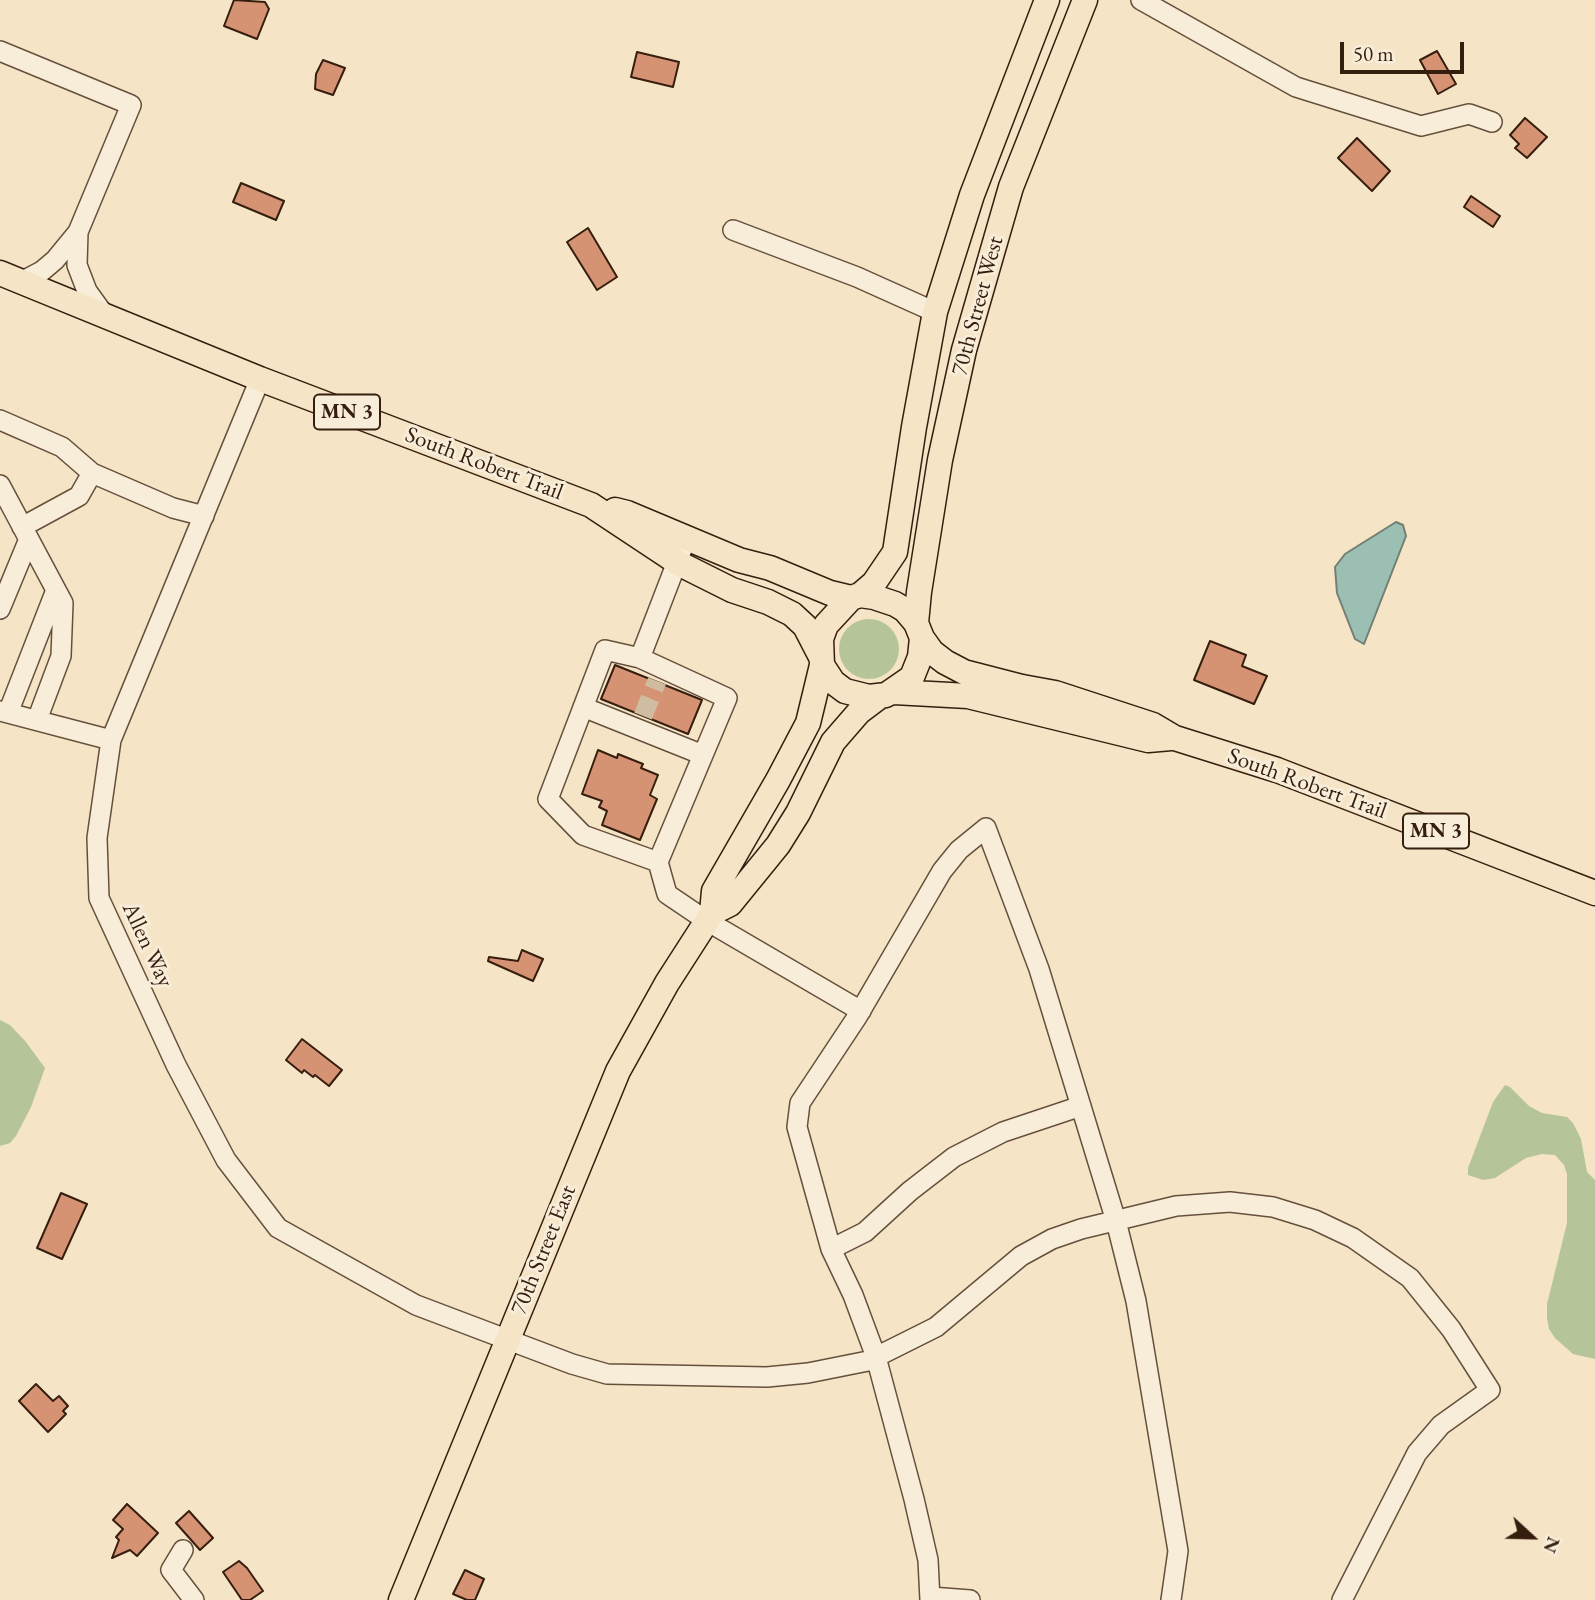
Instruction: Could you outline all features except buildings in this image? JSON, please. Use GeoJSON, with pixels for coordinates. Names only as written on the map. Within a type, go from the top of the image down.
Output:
{"type":"FeatureCollection","features":[{"type":"Feature","properties":{"kind":"main road","name":"70th Street West"},"geometry":{"type":"LineString","coordinates":[[855,596],[874,583],[895,552],[935,312],[972,195],[1047,0]]}},
{"type":"Feature","properties":{"kind":"main road","name":"70th Street West"},"geometry":{"type":"LineString","coordinates":[[919,631],[919,592],[940,460],[964,350],[1011,187],[1085,0]]}},
{"type":"Feature","properties":{"kind":"main road","name":"South Robert Trail"},"geometry":{"type":"LineString","coordinates":[[10,277],[260,379],[591,505],[676,561],[732,590],[768,602],[792,614],[805,626],[821,660]]}},
{"type":"Feature","properties":{"kind":"main road"},"geometry":{"type":"LineString","coordinates":[[591,505],[627,513],[739,560],[770,568],[817,588],[895,604],[905,610],[919,631],[918,666],[912,677],[886,694],[845,691],[833,682],[821,660],[821,639],[826,625],[855,596]]}},
{"type":"Feature","properties":{"kind":"main road","name":"South Robert Trail"},"geometry":{"type":"LineString","coordinates":[[919,631],[932,652],[964,672],[1055,693],[1153,724],[1175,738],[1277,770],[1595,893]]}},
{"type":"Feature","properties":{"kind":"main road","name":"70th Street East"},"geometry":{"type":"LineString","coordinates":[[401,1600],[618,1071],[667,983],[709,917],[714,891],[808,723],[821,660]]}},
{"type":"Feature","properties":{"kind":"main road","name":"South Robert Trail"},"geometry":{"type":"LineString","coordinates":[[886,694],[968,696],[1148,740],[1175,738]]}},
{"type":"Feature","properties":{"kind":"main road","name":"70th Street East"},"geometry":{"type":"LineString","coordinates":[[709,917],[730,904],[778,845],[798,813],[833,742],[859,712],[886,694]]}},
{"type":"Feature","properties":{"kind":"street"},"geometry":{"type":"LineString","coordinates":[[1142,0],[1296,87],[1421,126],[1469,114],[1492,122]]}},
{"type":"Feature","properties":{"kind":"street"},"geometry":{"type":"LineString","coordinates":[[0,51],[131,105],[78,232],[42,271],[10,277]]}},
{"type":"Feature","properties":{"kind":"street"},"geometry":{"type":"LineString","coordinates":[[733,230],[857,277],[935,312]]}},
{"type":"Feature","properties":{"kind":"street"},"geometry":{"type":"LineString","coordinates":[[78,232],[77,265],[87,291],[105,316]]}},
{"type":"Feature","properties":{"kind":"street","name":"Allen Way"},"geometry":{"type":"LineString","coordinates":[[260,379],[111,740],[97,838],[99,898],[176,1065],[226,1160],[278,1228],[416,1305],[572,1364],[607,1374],[767,1377],[808,1373],[868,1361],[936,1327],[1021,1256],[1081,1229],[1176,1206],[1230,1202],[1273,1207],[1315,1220],[1353,1238],[1410,1278],[1451,1329],[1490,1390],[1441,1425],[1417,1453],[1342,1600]]}},
{"type":"Feature","properties":{"kind":"street"},"geometry":{"type":"LineString","coordinates":[[0,420],[62,447],[92,473],[173,508],[204,516]]}},
{"type":"Feature","properties":{"kind":"street"},"geometry":{"type":"LineString","coordinates":[[0,608],[26,533],[79,496],[92,473]]}},
{"type":"Feature","properties":{"kind":"street"},"geometry":{"type":"LineString","coordinates":[[0,485],[63,603],[61,656],[37,720]]}},
{"type":"Feature","properties":{"kind":"street"},"geometry":{"type":"LineString","coordinates":[[640,658],[687,538]]}},
{"type":"Feature","properties":{"kind":"street"},"geometry":{"type":"LineString","coordinates":[[56,590],[4,712],[111,740]]}},
{"type":"Feature","properties":{"kind":"street"},"geometry":{"type":"LineString","coordinates":[[658,862],[583,835],[548,799],[605,650],[640,658],[660,674],[727,698],[658,862],[667,894],[861,1011]]}},
{"type":"Feature","properties":{"kind":"street"},"geometry":{"type":"LineString","coordinates":[[583,707],[640,722],[703,755]]}},
{"type":"Feature","properties":{"kind":"street"},"geometry":{"type":"LineString","coordinates":[[970,1600],[930,1599],[928,1560],[876,1357],[853,1295],[831,1249],[797,1127],[800,1103],[861,1011],[942,871],[959,850],[986,828],[1040,969],[1116,1221],[1136,1301],[1178,1551],[1171,1600]]}},
{"type":"Feature","properties":{"kind":"street"},"geometry":{"type":"LineString","coordinates":[[831,1249],[865,1232],[910,1191],[954,1157],[1003,1132],[1081,1106]]}},
{"type":"Feature","properties":{"kind":"street"},"geometry":{"type":"LineString","coordinates":[[183,1550],[171,1570],[194,1600]]}},
{"type":"Feature","properties":{"kind":"green space"},"geometry":{"type":"Polygon","coordinates":[[[863,619],[875,619],[891,627],[897,637],[897,661],[891,671],[875,679],[863,679],[847,671],[839,655],[839,643],[847,627],[863,619]]]}},
{"type":"Feature","properties":{"kind":"green space"},"geometry":{"type":"Polygon","coordinates":[[[0,1020],[10,1025],[26,1042],[45,1068],[31,1107],[16,1136],[10,1143],[0,1146],[0,1020]]]}},
{"type":"Feature","properties":{"kind":"green space"},"geometry":{"type":"Polygon","coordinates":[[[1505,1085],[1529,1106],[1542,1113],[1567,1117],[1573,1123],[1581,1139],[1587,1172],[1595,1180],[1595,1359],[1573,1354],[1555,1338],[1549,1329],[1547,1318],[1547,1304],[1567,1223],[1567,1174],[1564,1165],[1555,1155],[1542,1154],[1526,1158],[1495,1178],[1483,1180],[1468,1175],[1468,1168],[1493,1102],[1505,1085]]]}},
{"type":"Feature","properties":{"kind":"water"},"geometry":{"type":"Polygon","coordinates":[[[1396,522],[1403,525],[1406,536],[1364,644],[1355,639],[1337,593],[1335,567],[1345,554],[1396,522]]]}},
{"type":"Feature","properties":{"kind":"tunnel"},"geometry":{"type":"LineString","coordinates":[[643,716],[657,681]]}}]}
